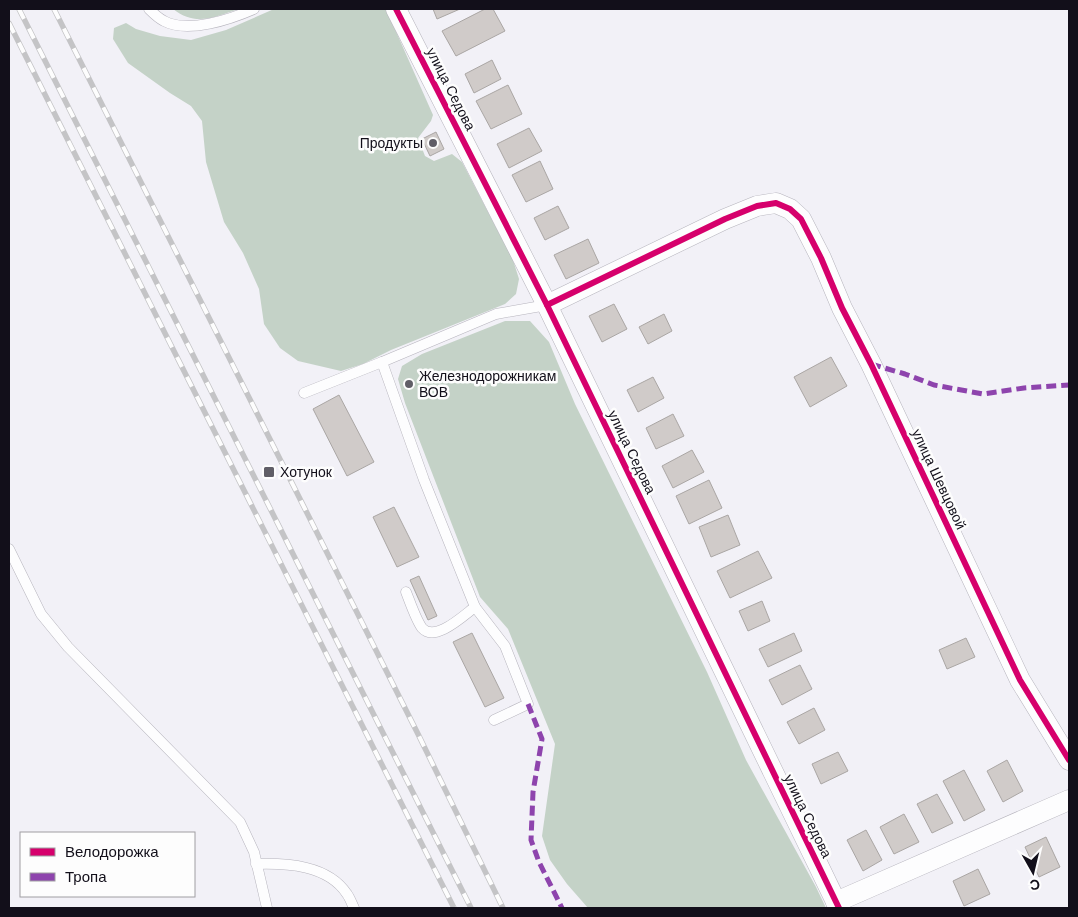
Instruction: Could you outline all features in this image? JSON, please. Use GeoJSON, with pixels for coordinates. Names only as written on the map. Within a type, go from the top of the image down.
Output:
{"type":"FeatureCollection","features":[{"type":"Feature","properties":{"kind":"street","name":"улица Седова"},"geometry":{"type":"LineString","coordinates":[[396,9],[547,305],[838,905]]}},
{"type":"Feature","properties":{"kind":"street","name":"улица Шевцовой"},"geometry":{"type":"LineString","coordinates":[[547,305],[725,219],[757,206],[776,203],[790,209],[801,219],[821,258],[842,308],[871,364],[1020,680],[1069,760]]}},
{"type":"Feature","properties":{"kind":"street"},"geometry":{"type":"LineString","coordinates":[[838,905],[1069,800]]}},
{"type":"Feature","properties":{"kind":"lane"},"geometry":{"type":"LineString","coordinates":[[149,9],[164,22],[184,26],[209,24],[254,9]]}},
{"type":"Feature","properties":{"kind":"lane"},"geometry":{"type":"LineString","coordinates":[[304,393],[496,314],[547,305]]}},
{"type":"Feature","properties":{"kind":"lane"},"geometry":{"type":"LineString","coordinates":[[382,362],[424,480],[475,607],[505,646],[528,704],[494,720]]}},
{"type":"Feature","properties":{"kind":"lane"},"geometry":{"type":"LineString","coordinates":[[9,549],[41,614],[68,647],[240,822],[254,852],[267,908]]}},
{"type":"Feature","properties":{"kind":"lane"},"geometry":{"type":"LineString","coordinates":[[406,592],[422,628],[430,633],[439,632],[448,627],[475,607]]}},
{"type":"Feature","properties":{"kind":"lane"},"geometry":{"type":"LineString","coordinates":[[256,864],[280,863],[306,867],[331,877],[347,893],[354,908]]}},
{"type":"Feature","properties":{"kind":"shaded area"},"geometry":{"type":"Polygon","coordinates":[[[173,9],[239,9],[205,19],[197,19],[190,18],[173,9]]]}},
{"type":"Feature","properties":{"kind":"shaded area"},"geometry":{"type":"Polygon","coordinates":[[[274,9],[386,9],[433,115],[431,121],[418,138],[425,156],[434,161],[452,154],[462,162],[513,260],[519,279],[516,294],[505,304],[391,350],[363,364],[341,371],[298,361],[280,348],[264,324],[259,289],[243,253],[224,222],[206,162],[202,121],[191,106],[128,63],[113,39],[114,28],[126,23],[136,29],[160,36],[191,40],[226,30],[274,9]]]}},
{"type":"Feature","properties":{"kind":"shaded area"},"geometry":{"type":"Polygon","coordinates":[[[505,321],[530,321],[549,342],[575,404],[707,672],[746,760],[826,908],[588,908],[567,884],[550,860],[542,836],[555,744],[508,629],[480,597],[405,403],[398,379],[402,366],[422,354],[505,321]]]}},
{"type":"Feature","properties":{"kind":"building"},"geometry":{"type":"Polygon","coordinates":[[[433,9],[460,9],[437,19],[433,9]]]}},
{"type":"Feature","properties":{"kind":"building"},"geometry":{"type":"Polygon","coordinates":[[[485,9],[493,9],[505,31],[456,56],[442,31],[485,9]]]}},
{"type":"Feature","properties":{"kind":"building"},"geometry":{"type":"Polygon","coordinates":[[[492,60],[501,79],[474,93],[465,74],[492,60]]]}},
{"type":"Feature","properties":{"kind":"building"},"geometry":{"type":"Polygon","coordinates":[[[508,85],[522,114],[491,129],[476,101],[508,85]]]}},
{"type":"Feature","properties":{"kind":"building"},"geometry":{"type":"Polygon","coordinates":[[[529,128],[542,151],[509,168],[497,144],[529,128]]]}},
{"type":"Feature","properties":{"kind":"building"},"geometry":{"type":"Polygon","coordinates":[[[436,132],[444,149],[430,156],[422,139],[436,132]]]}},
{"type":"Feature","properties":{"kind":"building"},"geometry":{"type":"Polygon","coordinates":[[[540,161],[553,189],[526,202],[512,175],[540,161]]]}},
{"type":"Feature","properties":{"kind":"building"},"geometry":{"type":"Polygon","coordinates":[[[558,206],[569,228],[545,240],[534,218],[558,206]]]}},
{"type":"Feature","properties":{"kind":"building"},"geometry":{"type":"Polygon","coordinates":[[[588,239],[599,263],[566,279],[554,255],[588,239]]]}},
{"type":"Feature","properties":{"kind":"building"},"geometry":{"type":"Polygon","coordinates":[[[614,304],[627,329],[602,342],[589,316],[614,304]]]}},
{"type":"Feature","properties":{"kind":"building"},"geometry":{"type":"Polygon","coordinates":[[[664,314],[672,331],[648,344],[639,327],[664,314]]]}},
{"type":"Feature","properties":{"kind":"building"},"geometry":{"type":"Polygon","coordinates":[[[831,357],[847,386],[810,407],[794,377],[831,357]]]}},
{"type":"Feature","properties":{"kind":"building"},"geometry":{"type":"Polygon","coordinates":[[[653,377],[664,398],[638,412],[627,390],[653,377]]]}},
{"type":"Feature","properties":{"kind":"building"},"geometry":{"type":"Polygon","coordinates":[[[339,395],[374,462],[347,476],[313,409],[339,395]]]}},
{"type":"Feature","properties":{"kind":"building"},"geometry":{"type":"Polygon","coordinates":[[[673,414],[684,436],[656,449],[646,428],[673,414]]]}},
{"type":"Feature","properties":{"kind":"building"},"geometry":{"type":"Polygon","coordinates":[[[692,450],[704,472],[673,488],[662,466],[692,450]]]}},
{"type":"Feature","properties":{"kind":"building"},"geometry":{"type":"Polygon","coordinates":[[[709,480],[722,508],[689,524],[676,496],[709,480]]]}},
{"type":"Feature","properties":{"kind":"building"},"geometry":{"type":"Polygon","coordinates":[[[394,507],[419,557],[397,567],[373,517],[394,507]]]}},
{"type":"Feature","properties":{"kind":"building"},"geometry":{"type":"Polygon","coordinates":[[[728,515],[740,545],[711,557],[699,527],[728,515]]]}},
{"type":"Feature","properties":{"kind":"building"},"geometry":{"type":"Polygon","coordinates":[[[758,551],[772,578],[730,598],[717,571],[758,551]]]}},
{"type":"Feature","properties":{"kind":"building"},"geometry":{"type":"Polygon","coordinates":[[[419,576],[437,616],[428,620],[410,580],[419,576]]]}},
{"type":"Feature","properties":{"kind":"building"},"geometry":{"type":"Polygon","coordinates":[[[762,601],[770,621],[748,631],[739,611],[762,601]]]}},
{"type":"Feature","properties":{"kind":"building"},"geometry":{"type":"Polygon","coordinates":[[[472,633],[504,698],[485,707],[453,642],[472,633]]]}},
{"type":"Feature","properties":{"kind":"building"},"geometry":{"type":"Polygon","coordinates":[[[794,633],[802,651],[768,667],[759,649],[794,633]]]}},
{"type":"Feature","properties":{"kind":"building"},"geometry":{"type":"Polygon","coordinates":[[[966,638],[975,657],[947,669],[939,650],[966,638]]]}},
{"type":"Feature","properties":{"kind":"building"},"geometry":{"type":"Polygon","coordinates":[[[800,665],[812,689],[782,705],[769,680],[800,665]]]}},
{"type":"Feature","properties":{"kind":"building"},"geometry":{"type":"Polygon","coordinates":[[[814,708],[825,730],[799,744],[787,722],[814,708]]]}},
{"type":"Feature","properties":{"kind":"building"},"geometry":{"type":"Polygon","coordinates":[[[838,752],[848,771],[821,784],[812,764],[838,752]]]}},
{"type":"Feature","properties":{"kind":"building"},"geometry":{"type":"Polygon","coordinates":[[[1007,760],[1023,791],[1003,802],[987,771],[1007,760]]]}},
{"type":"Feature","properties":{"kind":"building"},"geometry":{"type":"Polygon","coordinates":[[[964,770],[985,810],[964,821],[943,781],[964,770]]]}},
{"type":"Feature","properties":{"kind":"building"},"geometry":{"type":"Polygon","coordinates":[[[937,794],[953,823],[932,833],[917,804],[937,794]]]}},
{"type":"Feature","properties":{"kind":"building"},"geometry":{"type":"Polygon","coordinates":[[[904,814],[919,842],[894,854],[880,827],[904,814]]]}},
{"type":"Feature","properties":{"kind":"building"},"geometry":{"type":"Polygon","coordinates":[[[866,830],[882,860],[863,871],[847,840],[866,830]]]}},
{"type":"Feature","properties":{"kind":"building"},"geometry":{"type":"Polygon","coordinates":[[[1046,837],[1060,867],[1039,877],[1025,847],[1046,837]]]}},
{"type":"Feature","properties":{"kind":"building"},"geometry":{"type":"Polygon","coordinates":[[[978,869],[990,894],[964,906],[953,881],[978,869]]]}},
{"type":"Feature","properties":{"kind":"railway"},"geometry":{"type":"LineString","coordinates":[[19,9],[471,908]]}},
{"type":"Feature","properties":{"kind":"railway"},"geometry":{"type":"LineString","coordinates":[[54,9],[418,734],[503,908]]}},
{"type":"Feature","properties":{"kind":"railway"},"geometry":{"type":"LineString","coordinates":[[9,23],[454,908]]}},
{"type":"Feature","properties":{"kind":"marked path"},"geometry":{"type":"LineString","coordinates":[[871,364],[934,385],[983,394],[1024,388],[1069,385]]}},
{"type":"Feature","properties":{"kind":"marked path"},"geometry":{"type":"LineString","coordinates":[[528,704],[542,739],[533,792],[531,840],[539,862],[562,908]]}},
{"type":"Feature","properties":{"kind":"cycle path"},"geometry":{"type":"LineString","coordinates":[[396,9],[547,305],[839,908]]}},
{"type":"Feature","properties":{"kind":"cycle path"},"geometry":{"type":"LineString","coordinates":[[547,305],[725,219],[757,206],[776,203],[790,209],[801,219],[821,258],[842,308],[871,364],[1020,680],[1069,760]]}},
{"type":"Feature","properties":{"kind":"place","name":"Продукты"},"geometry":{"type":"Point","coordinates":[433,143]}},
{"type":"Feature","properties":{"kind":"place","name":"Железнодорожникам ВОВ"},"geometry":{"type":"Point","coordinates":[409,384]}},
{"type":"Feature","properties":{"kind":"place","name":"Хотунок"},"geometry":{"type":"Point","coordinates":[269,472]}}]}
